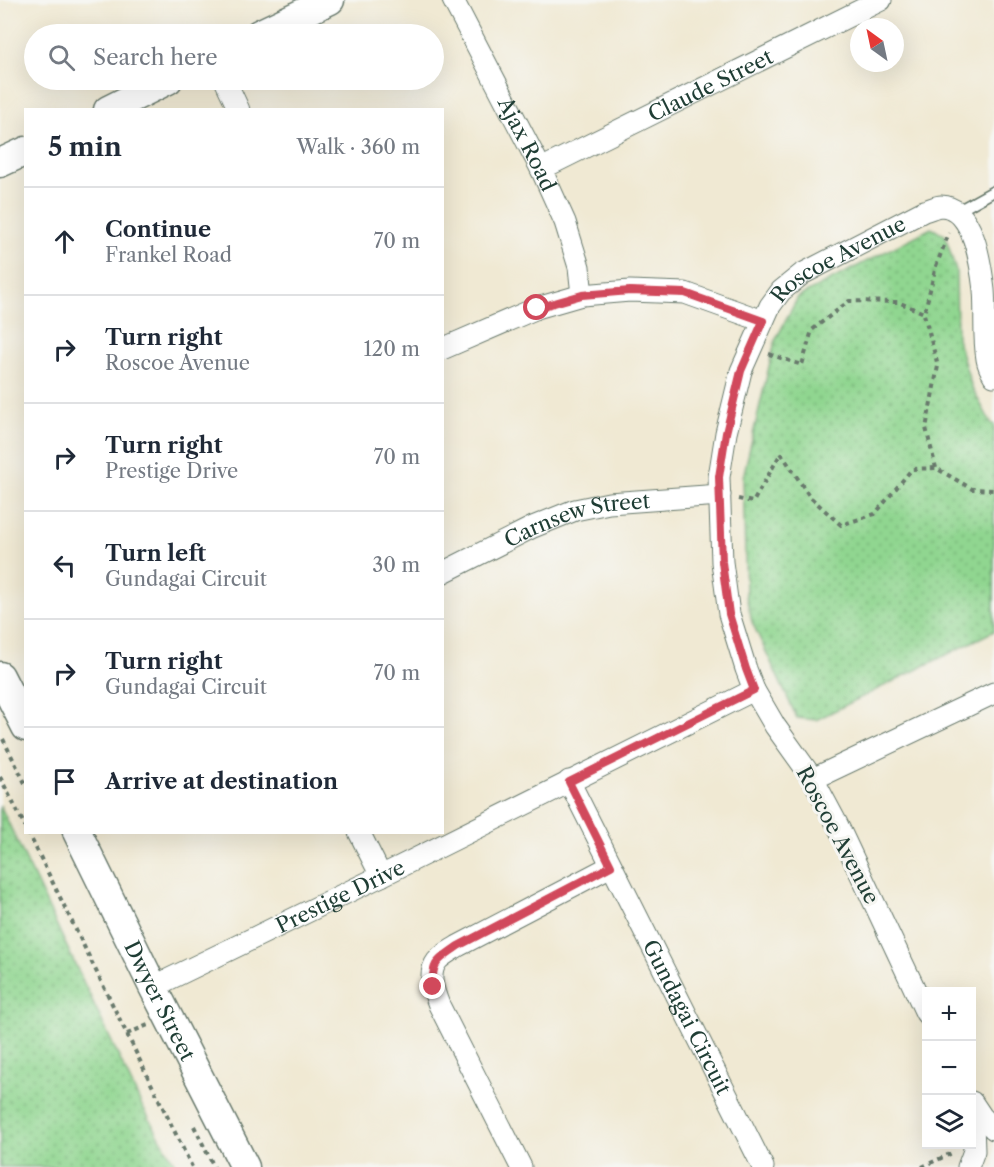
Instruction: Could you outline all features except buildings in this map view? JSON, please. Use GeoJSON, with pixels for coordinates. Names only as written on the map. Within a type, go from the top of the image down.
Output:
{"type":"FeatureCollection","features":[{"type":"Feature","properties":{"kind":"street"},"geometry":{"type":"LineString","coordinates":[[274,24],[301,6],[330,0]]}},
{"type":"Feature","properties":{"kind":"street","name":"Ajax Road"},"geometry":{"type":"LineString","coordinates":[[453,0],[541,169],[565,222],[579,267],[582,295]]}},
{"type":"Feature","properties":{"kind":"street","name":"Claude Street"},"geometry":{"type":"LineString","coordinates":[[541,169],[881,0]]}},
{"type":"Feature","properties":{"kind":"street"},"geometry":{"type":"LineString","coordinates":[[112,108],[148,90]]}},
{"type":"Feature","properties":{"kind":"street"},"geometry":{"type":"LineString","coordinates":[[230,90],[238,108]]}},
{"type":"Feature","properties":{"kind":"street","name":"Roscoe Avenue"},"geometry":{"type":"LineString","coordinates":[[922,1002],[837,824],[813,779],[775,726],[754,690],[729,614],[722,562],[719,477],[726,433],[741,371],[770,306],[781,291],[802,274],[924,211],[941,206],[958,211]]}},
{"type":"Feature","properties":{"kind":"street"},"geometry":{"type":"LineString","coordinates":[[958,211],[971,231],[978,255],[984,291],[988,362],[994,376]]}},
{"type":"Feature","properties":{"kind":"street"},"geometry":{"type":"LineString","coordinates":[[444,348],[537,308],[582,295],[630,291],[685,293],[763,321]]}},
{"type":"Feature","properties":{"kind":"street","name":"Carnsew Street"},"geometry":{"type":"LineString","coordinates":[[444,572],[533,527],[575,510],[609,502],[720,495]]}},
{"type":"Feature","properties":{"kind":"street"},"geometry":{"type":"LineString","coordinates":[[0,676],[24,723]]}},
{"type":"Feature","properties":{"kind":"street","name":"Prestige Drive"},"geometry":{"type":"LineString","coordinates":[[153,987],[754,690]]}},
{"type":"Feature","properties":{"kind":"street"},"geometry":{"type":"LineString","coordinates":[[813,779],[994,693]]}},
{"type":"Feature","properties":{"kind":"street","name":"Gundagai Circuit"},"geometry":{"type":"LineString","coordinates":[[569,782],[763,1167]]}},
{"type":"Feature","properties":{"kind":"street","name":"Dwyer Street"},"geometry":{"type":"LineString","coordinates":[[78,834],[245,1167]]}},
{"type":"Feature","properties":{"kind":"street"},"geometry":{"type":"LineString","coordinates":[[360,834],[381,876]]}},
{"type":"Feature","properties":{"kind":"street"},"geometry":{"type":"LineString","coordinates":[[521,1167],[439,1005],[432,975],[437,961],[458,946],[611,866]]}},
{"type":"Feature","properties":{"kind":"street"},"geometry":{"type":"LineString","coordinates":[[976,1108],[994,1129]]}},
{"type":"Feature","properties":{"kind":"lane"},"geometry":{"type":"LineString","coordinates":[[958,211],[994,191]]}},
{"type":"Feature","properties":{"kind":"path"},"geometry":{"type":"LineString","coordinates":[[936,468],[926,428],[938,366],[924,314],[936,266],[958,211]]}},
{"type":"Feature","properties":{"kind":"path"},"geometry":{"type":"LineString","coordinates":[[751,348],[802,365],[813,330],[849,301],[898,302],[924,314]]}},
{"type":"Feature","properties":{"kind":"path"},"geometry":{"type":"LineString","coordinates":[[720,495],[753,502],[781,453],[810,497],[841,525],[875,514],[912,469],[936,468],[972,489],[994,490]]}},
{"type":"Feature","properties":{"kind":"path"},"geometry":{"type":"LineString","coordinates":[[0,734],[24,781]]}},
{"type":"Feature","properties":{"kind":"path"},"geometry":{"type":"LineString","coordinates":[[0,777],[24,824]]}},
{"type":"Feature","properties":{"kind":"path"},"geometry":{"type":"LineString","coordinates":[[29,834],[192,1167]]}},
{"type":"Feature","properties":{"kind":"path"},"geometry":{"type":"LineString","coordinates":[[127,1034],[145,1026]]}},
{"type":"Feature","properties":{"kind":"path"},"geometry":{"type":"LineString","coordinates":[[922,1167],[965,1158]]}},
{"type":"Feature","properties":{"kind":"green space"},"geometry":{"type":"Polygon","coordinates":[[[931,228],[945,235],[956,271],[957,338],[972,388],[994,425],[994,631],[816,720],[797,718],[752,622],[746,596],[743,477],[775,341],[798,297],[931,228]]]}},
{"type":"Feature","properties":{"kind":"green space"},"geometry":{"type":"Polygon","coordinates":[[[0,805],[141,1104],[177,1167],[0,1167],[0,805]]]}},
{"type":"Feature","properties":{"kind":"route"},"geometry":{"type":"LineString","coordinates":[[433,987],[432,975],[437,961],[458,946],[611,866],[569,782],[754,690],[729,614],[722,562],[719,477],[726,433],[741,371],[763,321],[685,293],[630,291],[582,295],[537,308]]}}]}
